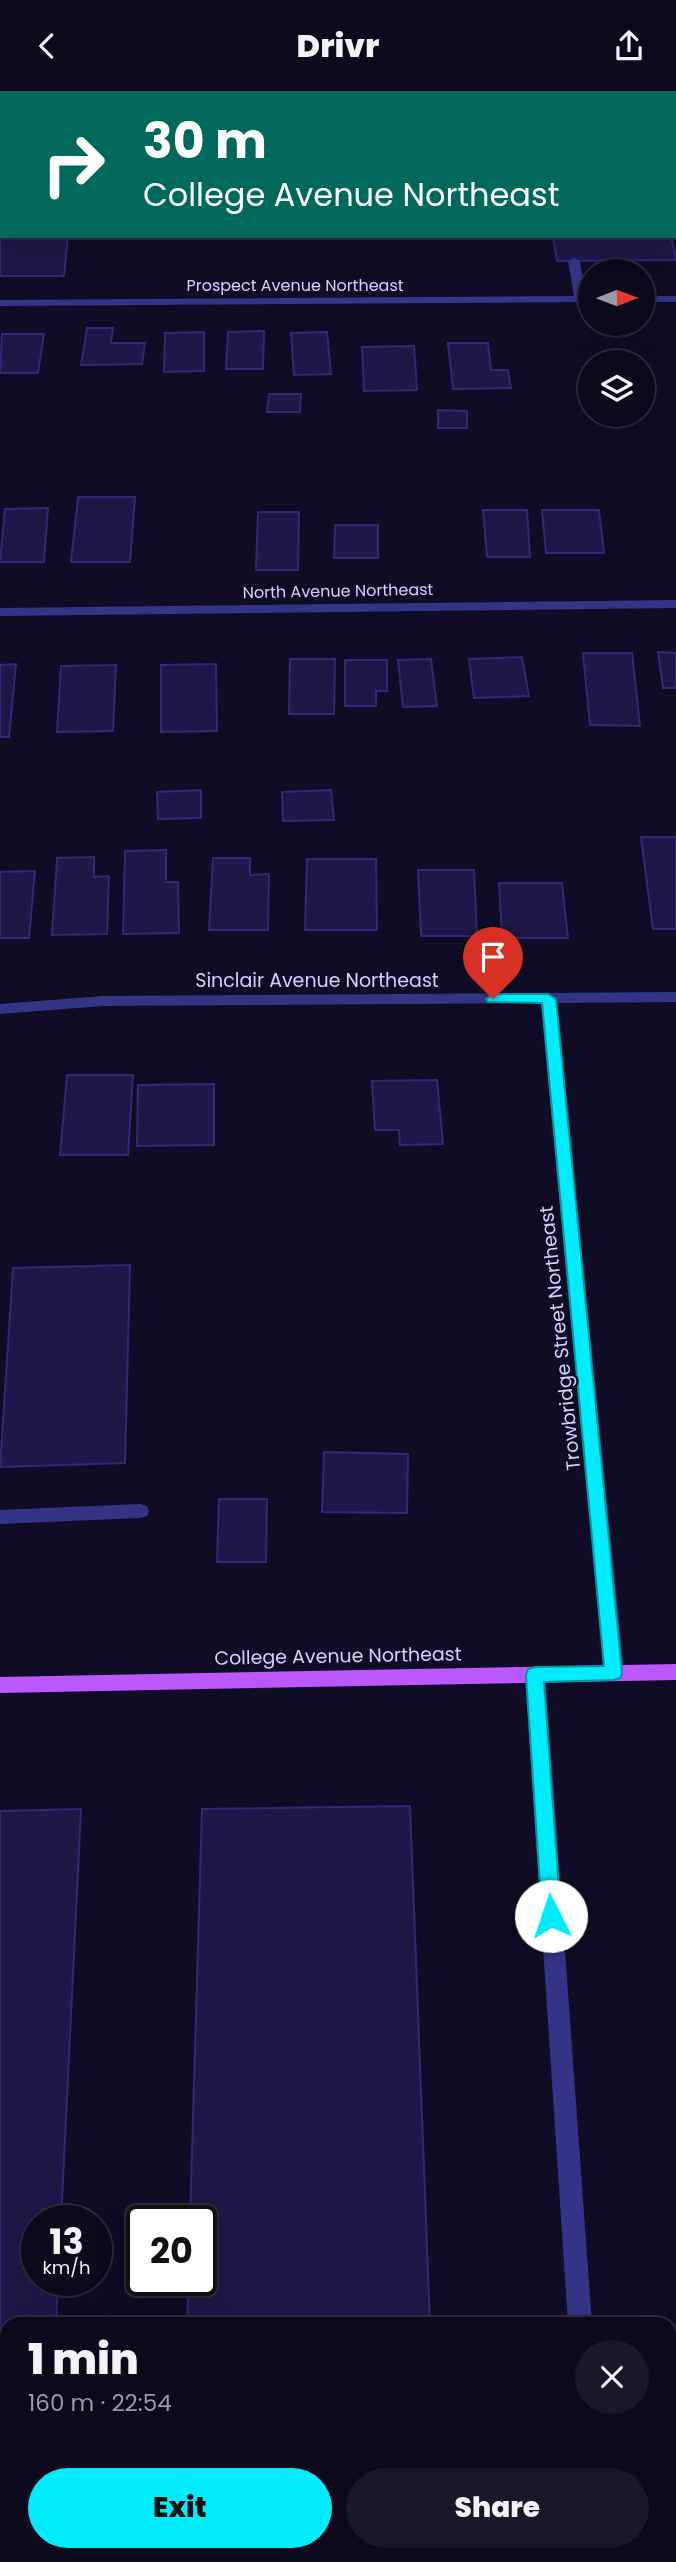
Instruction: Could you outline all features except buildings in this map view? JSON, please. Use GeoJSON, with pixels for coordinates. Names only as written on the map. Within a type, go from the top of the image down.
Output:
{"type":"FeatureCollection","features":[{"type":"Feature","properties":{"kind":"main road","name":"College Avenue Northeast"},"geometry":{"type":"LineString","coordinates":[[0,1685],[676,1672]]}},
{"type":"Feature","properties":{"kind":"street"},"geometry":{"type":"LineString","coordinates":[[574,261],[578,275]]}},
{"type":"Feature","properties":{"kind":"street","name":"Prospect Avenue Northeast"},"geometry":{"type":"LineString","coordinates":[[0,303],[578,299]]}},
{"type":"Feature","properties":{"kind":"street"},"geometry":{"type":"LineString","coordinates":[[655,299],[676,299]]}},
{"type":"Feature","properties":{"kind":"street","name":"North Avenue Northeast"},"geometry":{"type":"LineString","coordinates":[[0,612],[676,604]]}},
{"type":"Feature","properties":{"kind":"street","name":"Sinclair Avenue Northeast"},"geometry":{"type":"LineString","coordinates":[[0,1009],[103,1001],[676,997]]}},
{"type":"Feature","properties":{"kind":"street","name":"Trowbridge Street Northeast"},"geometry":{"type":"LineString","coordinates":[[548,999],[614,1673]]}},
{"type":"Feature","properties":{"kind":"street"},"geometry":{"type":"LineString","coordinates":[[0,1517],[140,1511]]}},
{"type":"Feature","properties":{"kind":"street"},"geometry":{"type":"LineString","coordinates":[[535,1675],[580,2317]]}},
{"type":"Feature","properties":{"kind":"route"},"geometry":{"type":"LineString","coordinates":[[493,999],[548,999],[614,1673],[535,1675],[551,1916]]}}]}
